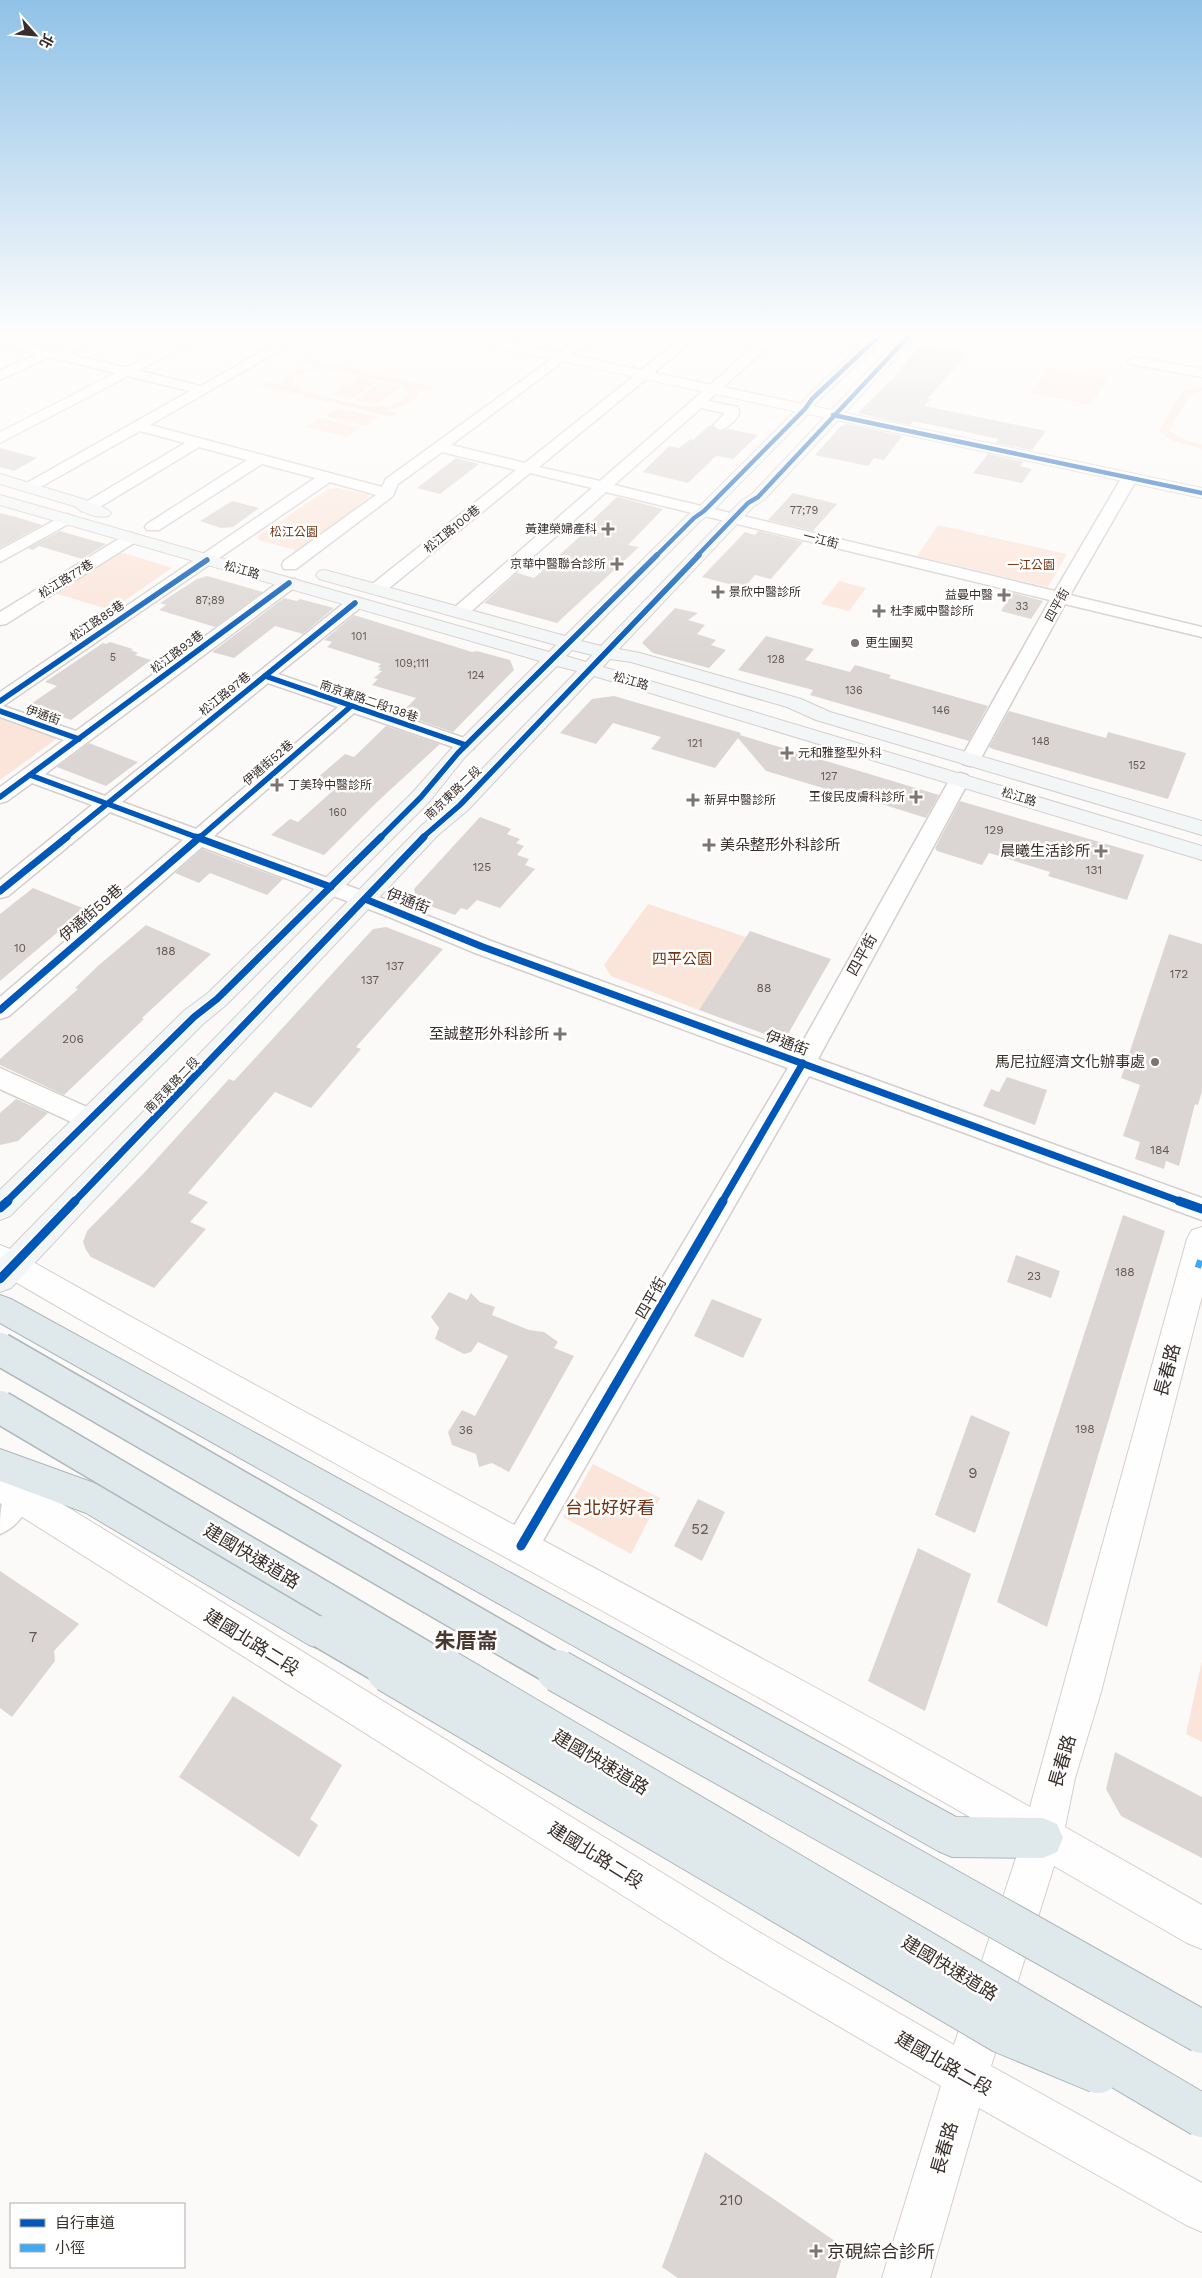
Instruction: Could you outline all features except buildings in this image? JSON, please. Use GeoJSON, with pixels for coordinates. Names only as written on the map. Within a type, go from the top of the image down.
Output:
{"type":"FeatureCollection","features":[{"type":"Feature","properties":{"kind":"highway"},"geometry":{"type":"LineString","coordinates":[[0,1308],[952,1838],[1043,1838]]}},
{"type":"Feature","properties":{"kind":"highway"},"geometry":{"type":"LineString","coordinates":[[0,1349],[628,1712],[1202,2032]]}},
{"type":"Feature","properties":{"kind":"highway","name":"建國快速道路"},"geometry":{"type":"LineString","coordinates":[[0,1407],[1197,2114]]}},
{"type":"Feature","properties":{"kind":"highway"},"geometry":{"type":"LineString","coordinates":[[5,1491],[96,1500],[1002,2032],[1197,2114]]}},
{"type":"Feature","properties":{"kind":"main road","name":"南京東路二段"},"geometry":{"type":"LineString","coordinates":[[0,1208],[194,1016],[217,999],[421,798],[466,745],[771,443]]}},
{"type":"Feature","properties":{"kind":"main road","name":"南京東路二段"},"geometry":{"type":"LineString","coordinates":[[4,1268],[365,899],[430,830],[460,805],[734,518],[809,443]]}},
{"type":"Feature","properties":{"kind":"main road","name":"松江路"},"geometry":{"type":"LineString","coordinates":[[0,479],[80,503],[87,508],[225,547],[355,603],[530,653],[554,658],[598,661],[633,657],[794,702],[823,716],[1202,828]]}},
{"type":"Feature","properties":{"kind":"main road","name":"松江路"},"geometry":{"type":"LineString","coordinates":[[1,501],[207,560],[377,589],[568,643],[598,661],[960,779],[1202,853]]}},
{"type":"Feature","properties":{"kind":"street"},"geometry":{"type":"LineString","coordinates":[[30,487],[106,443]]}},
{"type":"Feature","properties":{"kind":"street"},"geometry":{"type":"LineString","coordinates":[[87,508],[195,443]]}},
{"type":"Feature","properties":{"kind":"street"},"geometry":{"type":"LineString","coordinates":[[202,443],[388,493]]}},
{"type":"Feature","properties":{"kind":"street","name":"松江路93巷"},"geometry":{"type":"LineString","coordinates":[[79,739],[289,574],[388,493],[391,482],[445,443]]}},
{"type":"Feature","properties":{"kind":"street","name":"松江路100巷"},"geometry":{"type":"LineString","coordinates":[[377,589],[558,443]]}},
{"type":"Feature","properties":{"kind":"street"},"geometry":{"type":"LineString","coordinates":[[460,612],[651,443]]}},
{"type":"Feature","properties":{"kind":"street"},"geometry":{"type":"LineString","coordinates":[[966,443],[1202,492]]}},
{"type":"Feature","properties":{"kind":"street","name":"一江街"},"geometry":{"type":"LineString","coordinates":[[440,447],[1202,632]]}},
{"type":"Feature","properties":{"kind":"street"},"geometry":{"type":"LineString","coordinates":[[153,527],[262,458]]}},
{"type":"Feature","properties":{"kind":"street","name":"松江路85巷"},"geometry":{"type":"LineString","coordinates":[[0,700],[327,477]]}},
{"type":"Feature","properties":{"kind":"street","name":"四平街"},"geometry":{"type":"LineString","coordinates":[[970,760],[1083,556],[1130,478]]}},
{"type":"Feature","properties":{"kind":"street"},"geometry":{"type":"LineString","coordinates":[[0,557],[66,519]]}},
{"type":"Feature","properties":{"kind":"street","name":"松江路77巷"},"geometry":{"type":"LineString","coordinates":[[0,620],[131,538]]}},
{"type":"Feature","properties":{"kind":"street","name":"松江路97巷"},"geometry":{"type":"LineString","coordinates":[[0,891],[355,603]]}},
{"type":"Feature","properties":{"kind":"street","name":"南京東路二段138巷"},"geometry":{"type":"LineString","coordinates":[[265,676],[466,745]]}},
{"type":"Feature","properties":{"kind":"street","name":"伊通街52巷"},"geometry":{"type":"LineString","coordinates":[[201,837],[350,706]]}},
{"type":"Feature","properties":{"kind":"street","name":"伊通街"},"geometry":{"type":"LineString","coordinates":[[0,711],[79,739]]}},
{"type":"Feature","properties":{"kind":"street","name":"伊通街"},"geometry":{"type":"LineString","coordinates":[[0,797],[79,739]]}},
{"type":"Feature","properties":{"kind":"street","name":"伊通街"},"geometry":{"type":"LineString","coordinates":[[30,775],[365,899],[483,947],[1202,1209]]}},
{"type":"Feature","properties":{"kind":"street","name":"四平街"},"geometry":{"type":"LineString","coordinates":[[521,1546],[803,1063],[960,779]]}},
{"type":"Feature","properties":{"kind":"street","name":"伊通街59巷"},"geometry":{"type":"LineString","coordinates":[[0,1010],[201,837]]}},
{"type":"Feature","properties":{"kind":"street"},"geometry":{"type":"LineString","coordinates":[[0,1078],[89,1119]]}},
{"type":"Feature","properties":{"kind":"street","name":"長春路"},"geometry":{"type":"LineString","coordinates":[[906,2278],[966,2076],[1043,1838],[1056,1778],[1082,1692],[1200,1256]]}},
{"type":"Feature","properties":{"kind":"street"},"geometry":{"type":"LineString","coordinates":[[4,1268],[144,1341],[521,1546],[970,1796],[1202,1928]]}},
{"type":"Feature","properties":{"kind":"street","name":"建國北路二段"},"geometry":{"type":"LineString","coordinates":[[5,1491],[737,1943],[966,2076],[1202,2209]]}},
{"type":"Feature","properties":{"kind":"green space"},"geometry":{"type":"Polygon","coordinates":[[[1181,443],[1202,444],[1202,449],[1181,443]]]}},
{"type":"Feature","properties":{"kind":"green space","name":"松江公園"},"geometry":{"type":"Polygon","coordinates":[[[338,488],[369,495],[370,499],[298,551],[259,540],[258,536],[328,489],[338,488]]]}},
{"type":"Feature","properties":{"kind":"green space","name":"一江公園"},"geometry":{"type":"Polygon","coordinates":[[[938,525],[1067,554],[1048,587],[917,556],[938,525]]]}},
{"type":"Feature","properties":{"kind":"green space"},"geometry":{"type":"Polygon","coordinates":[[[118,551],[172,568],[111,610],[51,592],[118,551]]]}},
{"type":"Feature","properties":{"kind":"green space"},"geometry":{"type":"Polygon","coordinates":[[[839,581],[866,588],[849,611],[821,604],[839,581]]]}},
{"type":"Feature","properties":{"kind":"green space"},"geometry":{"type":"Polygon","coordinates":[[[0,715],[59,737],[0,780],[0,715]]]}},
{"type":"Feature","properties":{"kind":"green space","name":"四平公園"},"geometry":{"type":"Polygon","coordinates":[[[648,904],[746,937],[699,1010],[611,976],[604,965],[648,904]]]}},
{"type":"Feature","properties":{"kind":"green space","name":"台北好好看"},"geometry":{"type":"Polygon","coordinates":[[[593,1464],[660,1498],[631,1554],[563,1517],[593,1464]]]}},
{"type":"Feature","properties":{"kind":"green space"},"geometry":{"type":"Polygon","coordinates":[[[1202,1661],[1202,1742],[1186,1734],[1202,1661]]]}},
{"type":"Feature","properties":{"kind":"marked path"},"geometry":{"type":"LineString","coordinates":[[1196,1263],[1202,1265]]}},
{"type":"Feature","properties":{"kind":"cycle path"},"geometry":{"type":"LineString","coordinates":[[0,1208],[194,1017],[217,999],[421,797],[458,753],[771,443]]}},
{"type":"Feature","properties":{"kind":"cycle path"},"geometry":{"type":"LineString","coordinates":[[0,1279],[430,830],[460,805],[748,503],[758,497],[808,443]]}},
{"type":"Feature","properties":{"kind":"cycle path"},"geometry":{"type":"LineString","coordinates":[[967,443],[1202,493]]}},
{"type":"Feature","properties":{"kind":"cycle path"},"geometry":{"type":"LineString","coordinates":[[0,701],[207,560]]}},
{"type":"Feature","properties":{"kind":"cycle path"},"geometry":{"type":"LineString","coordinates":[[0,797],[289,583]]}},
{"type":"Feature","properties":{"kind":"cycle path"},"geometry":{"type":"LineString","coordinates":[[0,891],[355,603]]}},
{"type":"Feature","properties":{"kind":"cycle path"},"geometry":{"type":"LineString","coordinates":[[265,676],[466,745]]}},
{"type":"Feature","properties":{"kind":"cycle path"},"geometry":{"type":"LineString","coordinates":[[0,1010],[350,707]]}},
{"type":"Feature","properties":{"kind":"cycle path"},"geometry":{"type":"LineString","coordinates":[[0,711],[79,739]]}},
{"type":"Feature","properties":{"kind":"cycle path"},"geometry":{"type":"LineString","coordinates":[[30,775],[331,887]]}},
{"type":"Feature","properties":{"kind":"cycle path"},"geometry":{"type":"LineString","coordinates":[[365,899],[483,947],[1202,1209]]}},
{"type":"Feature","properties":{"kind":"cycle path"},"geometry":{"type":"LineString","coordinates":[[521,1546],[803,1063]]}},
{"type":"Feature","properties":{"kind":"place","name":"黃建榮婦產科"},"geometry":{"type":"Point","coordinates":[608,529]}},
{"type":"Feature","properties":{"kind":"place","name":"京華中醫聯合診所"},"geometry":{"type":"Point","coordinates":[617,564]}},
{"type":"Feature","properties":{"kind":"place","name":"景欣中醫診所"},"geometry":{"type":"Point","coordinates":[718,592]}},
{"type":"Feature","properties":{"kind":"place","name":"益曼中醫"},"geometry":{"type":"Point","coordinates":[1004,595]}},
{"type":"Feature","properties":{"kind":"place","name":"杜李威中醫診所"},"geometry":{"type":"Point","coordinates":[879,611]}},
{"type":"Feature","properties":{"kind":"place","name":"更生團契"},"geometry":{"type":"Point","coordinates":[855,643]}},
{"type":"Feature","properties":{"kind":"place","name":"元和雅整型外科"},"geometry":{"type":"Point","coordinates":[787,753]}},
{"type":"Feature","properties":{"kind":"place","name":"丁美玲中醫診所"},"geometry":{"type":"Point","coordinates":[277,785]}},
{"type":"Feature","properties":{"kind":"place","name":"王俊民皮膚科診所"},"geometry":{"type":"Point","coordinates":[916,797]}},
{"type":"Feature","properties":{"kind":"place","name":"新昇中醫診所"},"geometry":{"type":"Point","coordinates":[693,800]}},
{"type":"Feature","properties":{"kind":"place","name":"美朵整形外科診所"},"geometry":{"type":"Point","coordinates":[709,845]}},
{"type":"Feature","properties":{"kind":"place","name":"晨曦生活診所"},"geometry":{"type":"Point","coordinates":[1101,851]}},
{"type":"Feature","properties":{"kind":"place","name":"至誠整形外科診所"},"geometry":{"type":"Point","coordinates":[560,1034]}},
{"type":"Feature","properties":{"kind":"place","name":"馬尼拉經濟文化辦事處"},"geometry":{"type":"Point","coordinates":[1155,1062]}},
{"type":"Feature","properties":{"kind":"place","name":"京硯綜合診所"},"geometry":{"type":"Point","coordinates":[816,2251]}},
{"type":"Feature","properties":{"kind":"district","name":"朱厝崙"},"geometry":{"type":"Point","coordinates":[466,1640]}}]}
